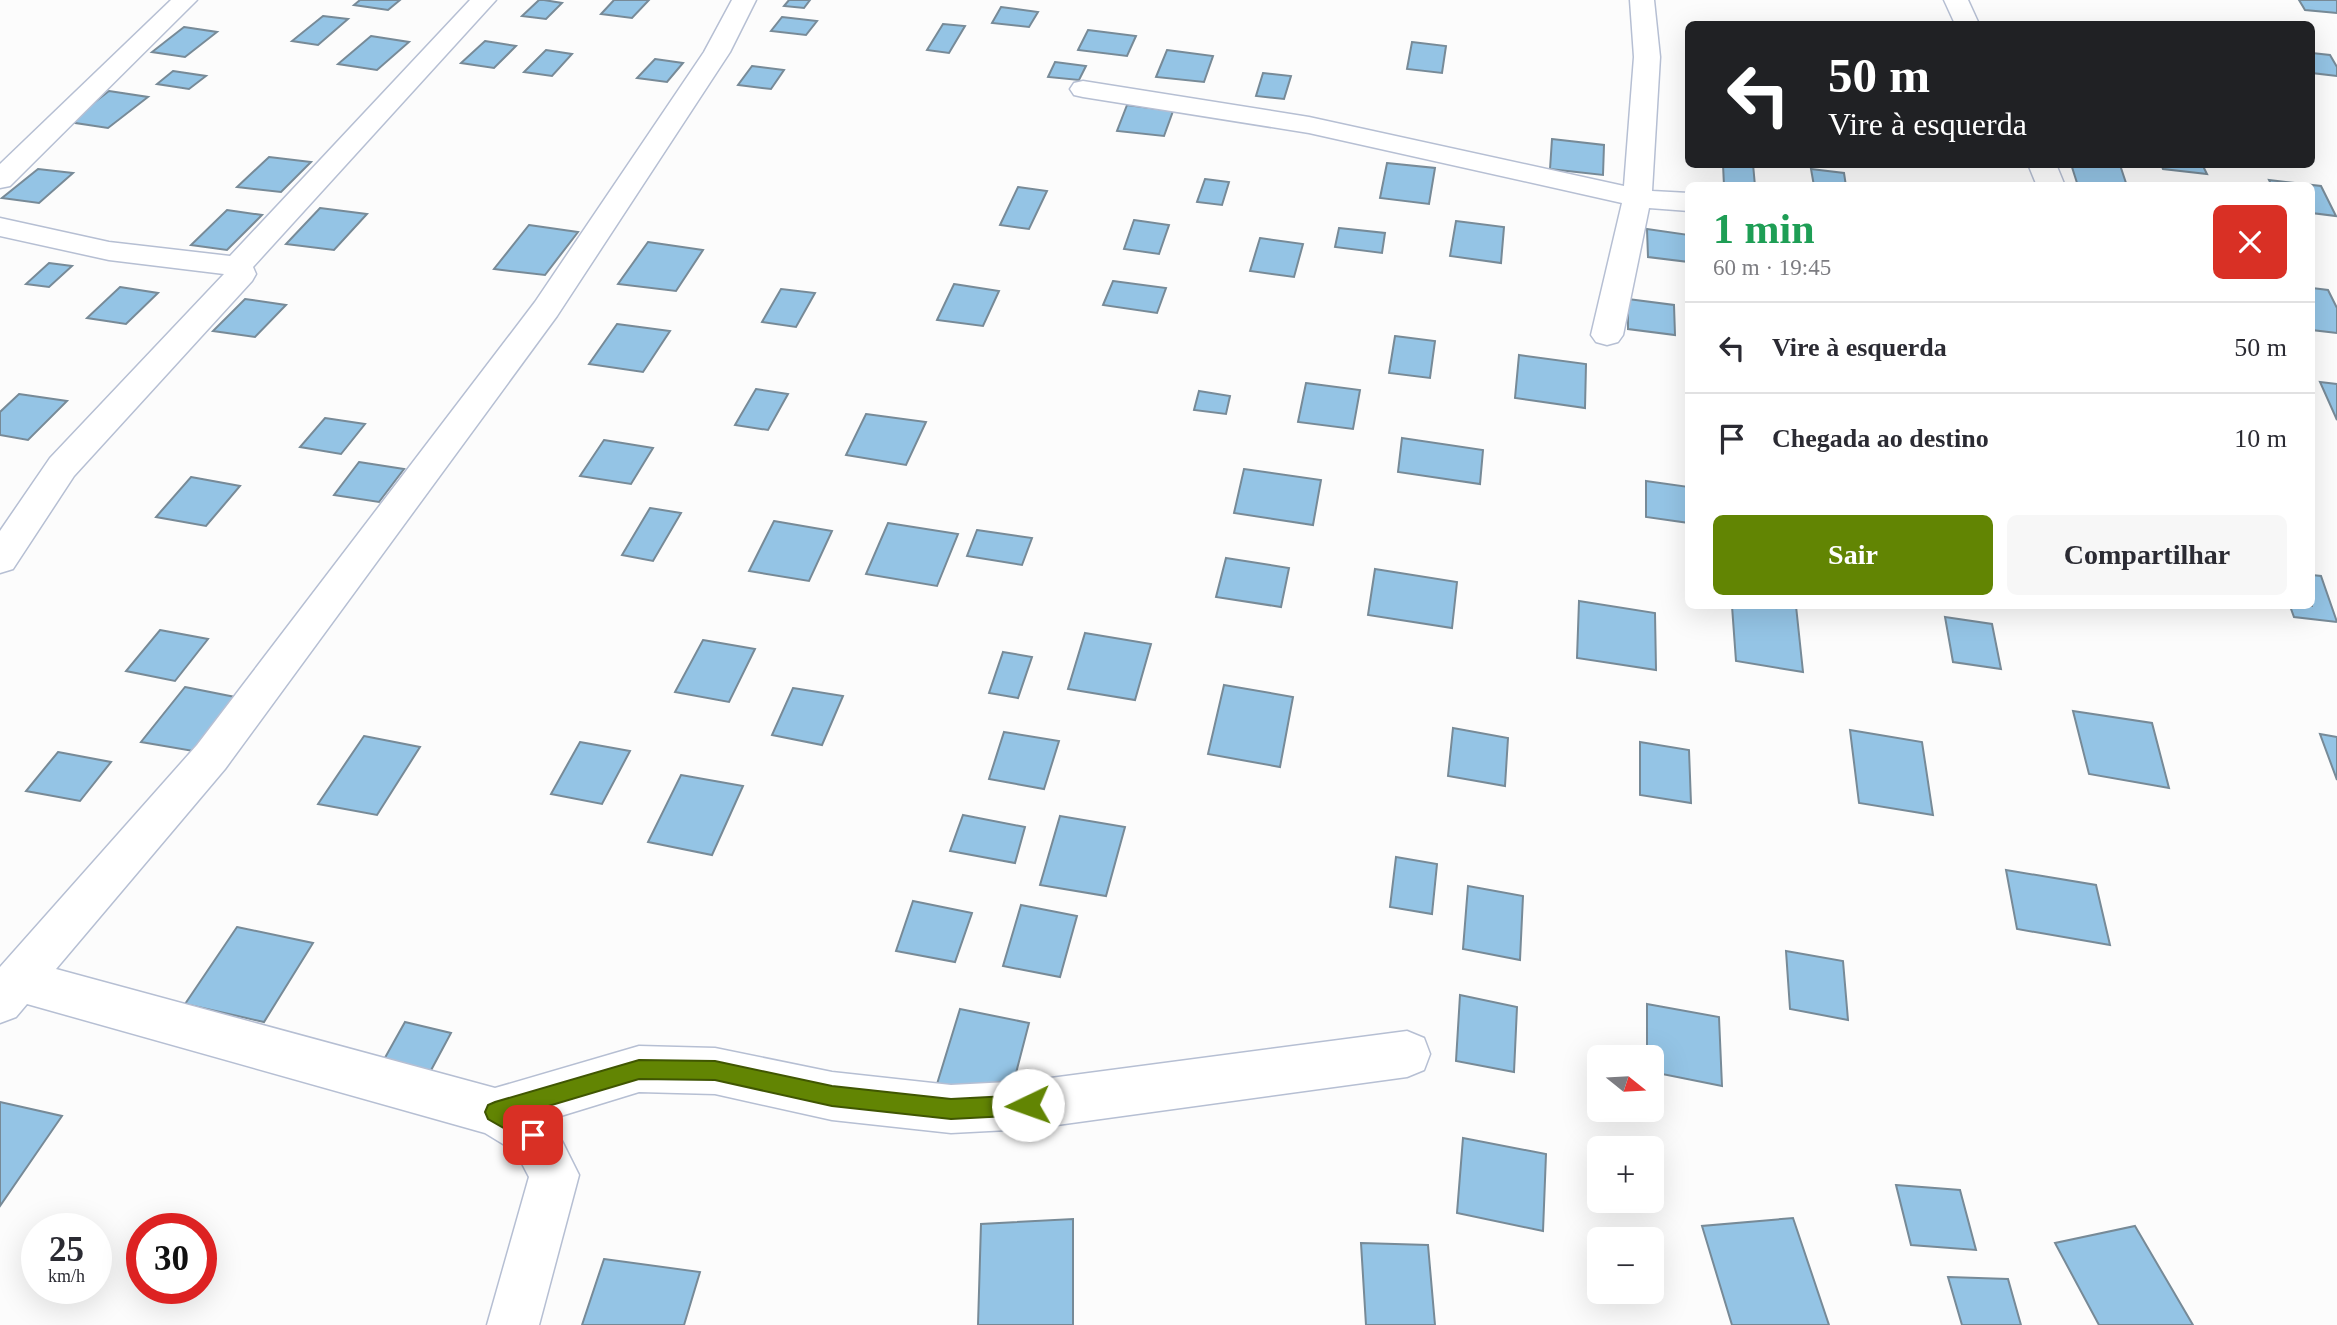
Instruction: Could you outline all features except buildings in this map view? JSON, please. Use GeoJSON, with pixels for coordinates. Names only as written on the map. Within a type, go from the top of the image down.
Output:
{"type":"FeatureCollection","features":[{"type":"Feature","properties":{"kind":"street"},"geometry":{"type":"LineString","coordinates":[[0,180],[186,0]]}},
{"type":"Feature","properties":{"kind":"street"},"geometry":{"type":"LineString","coordinates":[[237,267],[484,0]]}},
{"type":"Feature","properties":{"kind":"street"},"geometry":{"type":"LineString","coordinates":[[513,1325],[554,1175],[533,1135],[495,1112],[9,991],[211,757],[538,321],[716,52],[744,0]]}},
{"type":"Feature","properties":{"kind":"street"},"geometry":{"type":"LineString","coordinates":[[1606,335],[1637,198],[1647,57],[1642,0]]}},
{"type":"Feature","properties":{"kind":"street"},"geometry":{"type":"LineString","coordinates":[[1956,0],[1966,21]]}},
{"type":"Feature","properties":{"kind":"street"},"geometry":{"type":"LineString","coordinates":[[1083,89],[1309,125],[1637,198],[1685,202]]}},
{"type":"Feature","properties":{"kind":"street"},"geometry":{"type":"LineString","coordinates":[[0,227],[109,251],[237,267],[242,274],[62,467],[0,559]]}},
{"type":"Feature","properties":{"kind":"street"},"geometry":{"type":"LineString","coordinates":[[495,1112],[639,1069],[715,1071],[832,1096],[951,1109],[1028,1105],[1406,1054]]}},
{"type":"Feature","properties":{"kind":"route"},"geometry":{"type":"LineString","coordinates":[[533,1135],[495,1112],[639,1069],[715,1071],[832,1096],[951,1109],[1028,1105]]}}]}
